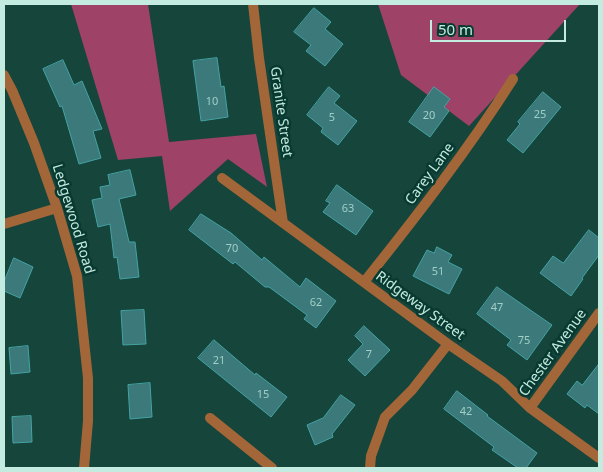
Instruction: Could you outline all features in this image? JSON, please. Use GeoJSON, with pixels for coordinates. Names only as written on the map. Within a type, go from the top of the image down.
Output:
{"type":"FeatureCollection","features":[{"type":"Feature","properties":{"kind":"street","name":"Granite Street"},"geometry":{"type":"LineString","coordinates":[[253,4],[283,224]]}},
{"type":"Feature","properties":{"kind":"street","name":"Ledgewood Road"},"geometry":{"type":"LineString","coordinates":[[4,75],[30,134],[57,208],[77,276],[88,378],[88,421],[84,468]]}},
{"type":"Feature","properties":{"kind":"street","name":"Carey Lane"},"geometry":{"type":"LineString","coordinates":[[364,282],[411,224],[498,103],[513,79]]}},
{"type":"Feature","properties":{"kind":"street","name":"Ridgeway Street"},"geometry":{"type":"LineString","coordinates":[[222,178],[448,344],[502,381],[530,408],[599,458]]}},
{"type":"Feature","properties":{"kind":"street"},"geometry":{"type":"LineString","coordinates":[[4,224],[57,208]]}},
{"type":"Feature","properties":{"kind":"street","name":"Chester Avenue"},"geometry":{"type":"LineString","coordinates":[[530,408],[599,313]]}},
{"type":"Feature","properties":{"kind":"street"},"geometry":{"type":"LineString","coordinates":[[370,468],[371,456],[385,418],[412,390],[448,344]]}},
{"type":"Feature","properties":{"kind":"street"},"geometry":{"type":"LineString","coordinates":[[210,418],[272,468]]}},
{"type":"Feature","properties":{"kind":"shaded area"},"geometry":{"type":"Polygon","coordinates":[[[71,4],[148,4],[169,142],[256,134],[267,187],[228,159],[170,211],[162,156],[118,160],[71,4]]]}},
{"type":"Feature","properties":{"kind":"shaded area"},"geometry":{"type":"Polygon","coordinates":[[[378,4],[580,4],[469,126],[401,75],[378,4]]]}},
{"type":"Feature","properties":{"kind":"building"},"geometry":{"type":"Polygon","coordinates":[[[314,8],[331,22],[325,29],[343,44],[325,66],[306,51],[311,45],[294,32],[314,8]]]}},
{"type":"Feature","properties":{"kind":"building"},"geometry":{"type":"Polygon","coordinates":[[[217,58],[221,87],[224,86],[228,117],[201,121],[193,61],[217,58]]]}},
{"type":"Feature","properties":{"kind":"building"},"geometry":{"type":"Polygon","coordinates":[[[63,60],[74,85],[82,81],[102,129],[93,131],[101,158],[79,164],[62,106],[60,107],[43,69],[63,60]]]}},
{"type":"Feature","properties":{"kind":"building"},"geometry":{"type":"Polygon","coordinates":[[[329,87],[340,96],[334,103],[357,121],[338,145],[321,132],[323,128],[307,115],[329,87]]]}},
{"type":"Feature","properties":{"kind":"building"},"geometry":{"type":"Polygon","coordinates":[[[434,87],[450,99],[444,107],[449,111],[430,137],[409,122],[434,87]]]}},
{"type":"Feature","properties":{"kind":"building"},"geometry":{"type":"Polygon","coordinates":[[[543,92],[561,107],[523,153],[507,140],[520,124],[518,122],[543,92]]]}},
{"type":"Feature","properties":{"kind":"building"},"geometry":{"type":"Polygon","coordinates":[[[130,170],[136,195],[119,199],[129,242],[135,242],[139,277],[120,279],[117,257],[114,258],[110,224],[98,227],[92,200],[102,198],[100,187],[110,185],[108,175],[130,170]]]}},
{"type":"Feature","properties":{"kind":"building"},"geometry":{"type":"Polygon","coordinates":[[[337,185],[373,211],[356,235],[323,212],[330,203],[326,201],[337,185]]]}},
{"type":"Feature","properties":{"kind":"building"},"geometry":{"type":"Polygon","coordinates":[[[201,214],[231,233],[262,260],[264,257],[300,287],[306,278],[336,301],[316,328],[304,319],[307,315],[269,287],[265,287],[235,262],[233,264],[189,230],[201,214]]]}},
{"type":"Feature","properties":{"kind":"building"},"geometry":{"type":"Polygon","coordinates":[[[589,230],[599,238],[599,255],[571,296],[540,273],[553,256],[563,263],[589,230]]]}},
{"type":"Feature","properties":{"kind":"building"},"geometry":{"type":"Polygon","coordinates":[[[437,247],[452,255],[448,262],[462,269],[449,294],[413,276],[427,250],[434,253],[437,247]]]}},
{"type":"Feature","properties":{"kind":"building"},"geometry":{"type":"Polygon","coordinates":[[[14,258],[33,267],[20,298],[4,291],[4,282],[14,258]]]}},
{"type":"Feature","properties":{"kind":"building"},"geometry":{"type":"Polygon","coordinates":[[[497,287],[552,325],[527,360],[507,345],[511,340],[477,314],[497,287]]]}},
{"type":"Feature","properties":{"kind":"building"},"geometry":{"type":"Polygon","coordinates":[[[144,310],[146,344],[123,345],[121,311],[144,310]]]}},
{"type":"Feature","properties":{"kind":"building"},"geometry":{"type":"Polygon","coordinates":[[[364,326],[390,350],[365,376],[348,360],[363,344],[355,336],[364,326]]]}},
{"type":"Feature","properties":{"kind":"building"},"geometry":{"type":"Polygon","coordinates":[[[214,340],[255,375],[256,373],[287,397],[271,417],[198,358],[214,340]]]}},
{"type":"Feature","properties":{"kind":"building"},"geometry":{"type":"Polygon","coordinates":[[[28,346],[30,372],[11,374],[9,348],[28,346]]]}},
{"type":"Feature","properties":{"kind":"building"},"geometry":{"type":"Polygon","coordinates":[[[599,364],[599,414],[587,405],[585,408],[567,394],[577,381],[582,385],[599,364]]]}},
{"type":"Feature","properties":{"kind":"building"},"geometry":{"type":"Polygon","coordinates":[[[150,383],[152,417],[130,419],[128,385],[150,383]]]}},
{"type":"Feature","properties":{"kind":"building"},"geometry":{"type":"Polygon","coordinates":[[[457,391],[537,453],[526,468],[518,468],[492,450],[494,447],[444,409],[457,391]]]}},
{"type":"Feature","properties":{"kind":"building"},"geometry":{"type":"Polygon","coordinates":[[[341,395],[355,405],[332,434],[333,437],[315,445],[307,425],[323,418],[341,395]]]}},
{"type":"Feature","properties":{"kind":"building"},"geometry":{"type":"Polygon","coordinates":[[[31,416],[32,442],[13,443],[12,417],[31,416]]]}}]}
